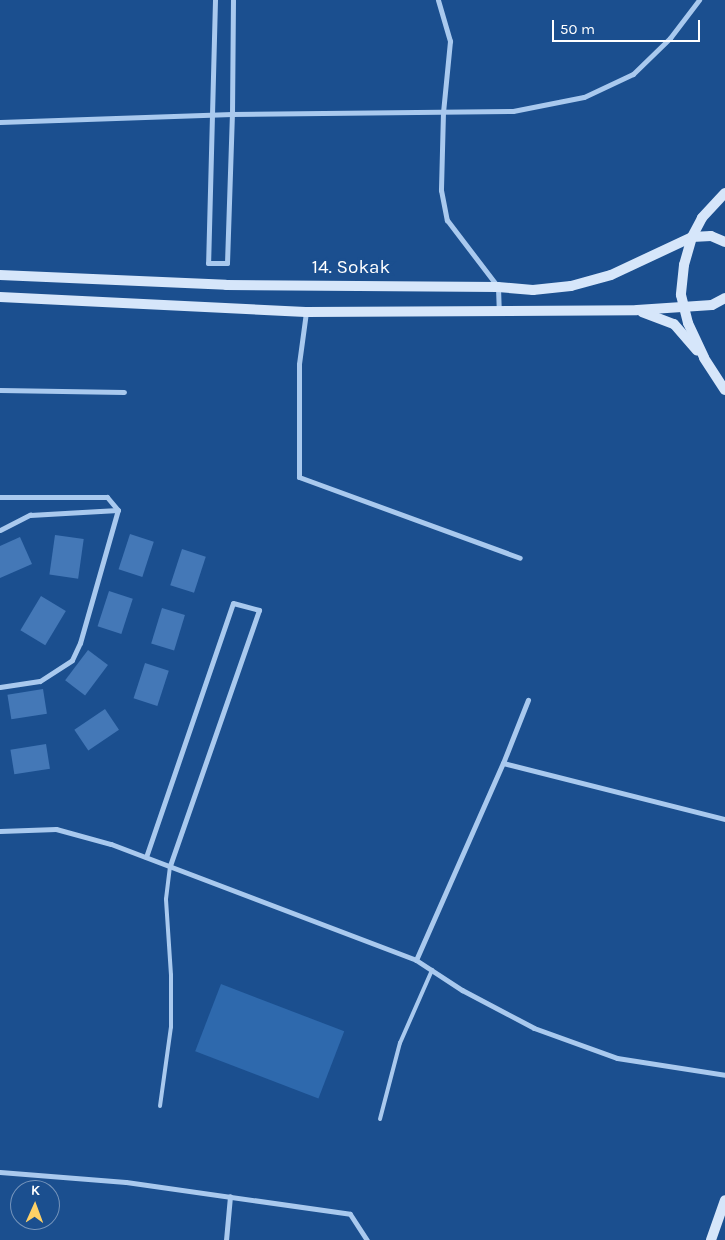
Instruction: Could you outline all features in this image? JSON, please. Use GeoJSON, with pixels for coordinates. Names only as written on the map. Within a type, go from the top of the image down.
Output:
{"type":"FeatureCollection","features":[{"type":"Feature","properties":{"kind":"street"},"geometry":{"type":"LineString","coordinates":[[215,0],[208,263],[227,263],[232,114],[233,0]]}},
{"type":"Feature","properties":{"kind":"street"},"geometry":{"type":"LineString","coordinates":[[438,0],[450,41],[443,112],[441,190],[447,220],[498,287],[499,312]]}},
{"type":"Feature","properties":{"kind":"street"},"geometry":{"type":"LineString","coordinates":[[0,122],[232,114],[513,111],[584,97],[633,74],[670,38],[699,0]]}},
{"type":"Feature","properties":{"kind":"street"},"geometry":{"type":"LineString","coordinates":[[704,358],[684,308],[681,295],[684,265],[692,236],[702,218],[725,193]]}},
{"type":"Feature","properties":{"kind":"street"},"geometry":{"type":"LineString","coordinates":[[692,236],[711,236],[725,242]]}},
{"type":"Feature","properties":{"kind":"street","name":"14. Sokak"},"geometry":{"type":"LineString","coordinates":[[0,275],[226,285],[498,287],[533,290],[587,282],[611,275],[692,236]]}},
{"type":"Feature","properties":{"kind":"street"},"geometry":{"type":"LineString","coordinates":[[0,297],[306,312],[637,310],[712,305],[725,298]]}},
{"type":"Feature","properties":{"kind":"street"},"geometry":{"type":"LineString","coordinates":[[637,310],[674,324],[704,358],[725,390]]}},
{"type":"Feature","properties":{"kind":"street"},"geometry":{"type":"LineString","coordinates":[[306,312],[300,364],[299,477],[520,558]]}},
{"type":"Feature","properties":{"kind":"street"},"geometry":{"type":"LineString","coordinates":[[0,390],[124,392]]}},
{"type":"Feature","properties":{"kind":"street"},"geometry":{"type":"LineString","coordinates":[[0,497],[107,497],[118,510]]}},
{"type":"Feature","properties":{"kind":"street"},"geometry":{"type":"LineString","coordinates":[[0,530],[30,515],[118,510]]}},
{"type":"Feature","properties":{"kind":"street"},"geometry":{"type":"LineString","coordinates":[[0,687],[40,681],[72,660],[82,636],[118,510]]}},
{"type":"Feature","properties":{"kind":"street"},"geometry":{"type":"LineString","coordinates":[[146,857],[233,603],[259,610],[170,866]]}},
{"type":"Feature","properties":{"kind":"street"},"geometry":{"type":"LineString","coordinates":[[416,960],[503,763],[528,700]]}},
{"type":"Feature","properties":{"kind":"street"},"geometry":{"type":"LineString","coordinates":[[503,763],[725,819]]}},
{"type":"Feature","properties":{"kind":"street"},"geometry":{"type":"LineString","coordinates":[[0,831],[56,829],[110,844],[416,960],[462,990],[534,1028],[617,1058],[725,1075]]}},
{"type":"Feature","properties":{"kind":"street"},"geometry":{"type":"LineString","coordinates":[[0,1172],[126,1182],[350,1214],[367,1240]]}},
{"type":"Feature","properties":{"kind":"street"},"geometry":{"type":"LineString","coordinates":[[226,1240],[230,1196]]}},
{"type":"Feature","properties":{"kind":"street"},"geometry":{"type":"LineString","coordinates":[[711,1240],[725,1200]]}},
{"type":"Feature","properties":{"kind":"lane"},"geometry":{"type":"LineString","coordinates":[[160,1106],[171,1027],[171,975],[166,899],[170,866]]}},
{"type":"Feature","properties":{"kind":"lane"},"geometry":{"type":"LineString","coordinates":[[380,1119],[400,1043],[432,970]]}},
{"type":"Feature","properties":{"kind":"shaded area"},"geometry":{"type":"Polygon","coordinates":[[[221,984],[344,1031],[318,1099],[195,1051],[221,984]]]}},
{"type":"Feature","properties":{"kind":"building"},"geometry":{"type":"Polygon","coordinates":[[[130,534],[154,542],[142,577],[119,569],[130,534]]]}},
{"type":"Feature","properties":{"kind":"building"},"geometry":{"type":"Polygon","coordinates":[[[55,535],[84,539],[78,579],[49,575],[55,535]]]}},
{"type":"Feature","properties":{"kind":"building"},"geometry":{"type":"Polygon","coordinates":[[[20,537],[32,564],[0,578],[0,546],[20,537]]]}},
{"type":"Feature","properties":{"kind":"building"},"geometry":{"type":"Polygon","coordinates":[[[182,549],[206,557],[194,593],[170,585],[182,549]]]}},
{"type":"Feature","properties":{"kind":"building"},"geometry":{"type":"Polygon","coordinates":[[[109,591],[133,599],[121,634],[98,626],[109,591]]]}},
{"type":"Feature","properties":{"kind":"building"},"geometry":{"type":"Polygon","coordinates":[[[41,596],[66,611],[45,645],[20,630],[41,596]]]}},
{"type":"Feature","properties":{"kind":"building"},"geometry":{"type":"Polygon","coordinates":[[[162,608],[185,615],[174,650],[151,643],[162,608]]]}},
{"type":"Feature","properties":{"kind":"building"},"geometry":{"type":"Polygon","coordinates":[[[88,650],[108,665],[85,695],[65,680],[88,650]]]}},
{"type":"Feature","properties":{"kind":"building"},"geometry":{"type":"Polygon","coordinates":[[[145,663],[169,671],[157,706],[134,698],[145,663]]]}},
{"type":"Feature","properties":{"kind":"building"},"geometry":{"type":"Polygon","coordinates":[[[43,689],[47,714],[11,719],[7,695],[43,689]]]}},
{"type":"Feature","properties":{"kind":"building"},"geometry":{"type":"Polygon","coordinates":[[[105,709],[119,730],[88,750],[74,730],[105,709]]]}},
{"type":"Feature","properties":{"kind":"building"},"geometry":{"type":"Polygon","coordinates":[[[46,744],[50,769],[14,774],[10,750],[46,744]]]}}]}
